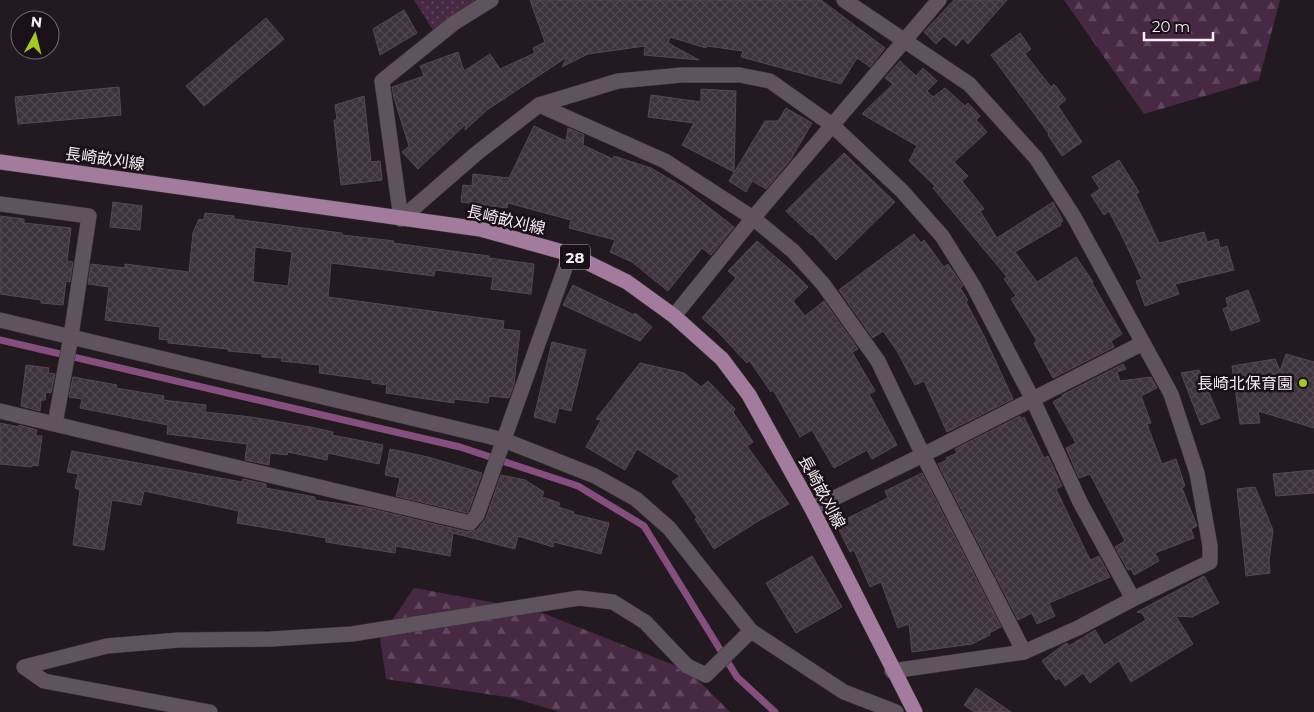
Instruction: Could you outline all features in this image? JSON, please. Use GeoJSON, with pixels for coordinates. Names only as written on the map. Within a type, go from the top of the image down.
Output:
{"type":"FeatureCollection","features":[{"type":"Feature","properties":{"kind":"main road","name":"長崎畝刈線"},"geometry":{"type":"LineString","coordinates":[[0,162],[480,229],[570,254],[626,282],[674,316],[722,359],[749,395],[812,509],[892,671],[915,712]]}},
{"type":"Feature","properties":{"kind":"street"},"geometry":{"type":"LineString","coordinates":[[401,219],[382,81],[454,23],[491,0]]}},
{"type":"Feature","properties":{"kind":"street"},"geometry":{"type":"LineString","coordinates":[[844,0],[969,84],[1036,158],[1074,217],[1171,394],[1197,473],[1210,546],[1210,562],[1078,628],[1024,652],[892,671]]}},
{"type":"Feature","properties":{"kind":"street"},"geometry":{"type":"LineString","coordinates":[[674,316],[753,218],[939,0]]}},
{"type":"Feature","properties":{"kind":"street"},"geometry":{"type":"LineString","coordinates":[[401,219],[477,153],[539,105],[618,81],[682,75],[740,74],[770,81],[832,125],[902,191],[942,236],[974,287],[1032,398],[1080,502],[1133,599]]}},
{"type":"Feature","properties":{"kind":"street"},"geometry":{"type":"LineString","coordinates":[[539,105],[665,161],[753,218],[793,251],[828,291],[878,361],[1024,652]]}},
{"type":"Feature","properties":{"kind":"street"},"geometry":{"type":"LineString","coordinates":[[0,204],[89,216],[55,424]]}},
{"type":"Feature","properties":{"kind":"street"},"geometry":{"type":"LineString","coordinates":[[0,411],[470,523],[477,515],[570,254]]}},
{"type":"Feature","properties":{"kind":"street"},"geometry":{"type":"LineString","coordinates":[[0,320],[503,442],[595,476],[636,498],[669,528],[751,631],[844,692],[896,712]]}},
{"type":"Feature","properties":{"kind":"street"},"geometry":{"type":"LineString","coordinates":[[812,509],[924,456],[1032,398],[1143,343]]}},
{"type":"Feature","properties":{"kind":"street"},"geometry":{"type":"LineString","coordinates":[[210,712],[44,681],[24,667],[106,646],[179,640],[271,639],[352,634],[579,598],[612,602],[637,617],[645,622],[687,666],[706,675],[751,631]]}},
{"type":"Feature","properties":{"kind":"green space"},"geometry":{"type":"Polygon","coordinates":[[[414,0],[475,0],[433,30],[414,0]]]}},
{"type":"Feature","properties":{"kind":"green space"},"geometry":{"type":"Polygon","coordinates":[[[1064,0],[1280,0],[1259,80],[1144,114],[1064,0]]]}},
{"type":"Feature","properties":{"kind":"green space"},"geometry":{"type":"Polygon","coordinates":[[[414,588],[535,610],[689,671],[730,712],[560,712],[513,698],[386,679],[380,638],[414,588]]]}},
{"type":"Feature","properties":{"kind":"building"},"geometry":{"type":"Polygon","coordinates":[[[530,0],[821,0],[885,48],[870,67],[857,58],[841,84],[741,57],[743,51],[707,46],[706,48],[670,37],[668,43],[699,60],[644,55],[645,46],[588,54],[562,67],[567,57],[487,110],[465,130],[466,124],[418,169],[402,152],[409,146],[392,87],[424,76],[420,66],[458,52],[464,71],[490,54],[500,69],[535,53],[533,48],[545,42],[530,0]]]}},
{"type":"Feature","properties":{"kind":"building"},"geometry":{"type":"Polygon","coordinates":[[[954,0],[1007,0],[968,44],[963,38],[956,46],[944,36],[936,44],[924,32],[954,0]]]}},
{"type":"Feature","properties":{"kind":"building"},"geometry":{"type":"Polygon","coordinates":[[[404,10],[417,33],[380,55],[373,29],[404,10]]]}},
{"type":"Feature","properties":{"kind":"building"},"geometry":{"type":"Polygon","coordinates":[[[266,18],[284,39],[204,106],[186,86],[266,18]]]}},
{"type":"Feature","properties":{"kind":"building"},"geometry":{"type":"Polygon","coordinates":[[[1020,33],[1031,49],[1025,54],[1051,87],[1054,84],[1066,100],[1058,106],[1082,142],[1062,156],[1049,134],[991,55],[1020,33]]]}},
{"type":"Feature","properties":{"kind":"building"},"geometry":{"type":"Polygon","coordinates":[[[900,61],[916,76],[923,68],[937,81],[927,91],[933,97],[945,88],[965,106],[968,103],[980,116],[976,120],[987,132],[954,162],[968,176],[962,181],[984,209],[980,211],[997,238],[1053,202],[1063,221],[1060,223],[1061,225],[1015,252],[1037,282],[1076,257],[1093,282],[1122,334],[1111,341],[1114,347],[1053,378],[1034,343],[1037,341],[1011,299],[1016,296],[1004,279],[1007,277],[933,188],[935,186],[909,161],[917,146],[862,114],[893,84],[885,78],[900,61]]]}},
{"type":"Feature","properties":{"kind":"building"},"geometry":{"type":"Polygon","coordinates":[[[119,87],[121,115],[18,124],[15,97],[119,87]]]}},
{"type":"Feature","properties":{"kind":"building"},"geometry":{"type":"Polygon","coordinates":[[[701,89],[736,91],[734,172],[682,145],[694,123],[648,117],[651,95],[701,102],[701,89]]]}},
{"type":"Feature","properties":{"kind":"building"},"geometry":{"type":"Polygon","coordinates":[[[364,96],[371,162],[380,161],[382,180],[341,185],[334,120],[337,120],[335,105],[364,96]]]}},
{"type":"Feature","properties":{"kind":"building"},"geometry":{"type":"Polygon","coordinates":[[[786,108],[812,123],[791,159],[766,189],[752,181],[746,192],[729,181],[765,121],[778,121],[786,108]]]}},
{"type":"Feature","properties":{"kind":"building"},"geometry":{"type":"Polygon","coordinates":[[[534,126],[566,141],[568,128],[584,135],[583,145],[613,159],[614,156],[651,168],[683,187],[734,227],[711,255],[702,248],[668,291],[632,262],[610,252],[615,240],[569,228],[571,220],[508,203],[507,208],[461,202],[463,185],[472,186],[473,174],[509,178],[534,126]]]}},
{"type":"Feature","properties":{"kind":"building"},"geometry":{"type":"Polygon","coordinates":[[[844,153],[895,202],[836,260],[812,234],[786,211],[844,153]]]}},
{"type":"Feature","properties":{"kind":"building"},"geometry":{"type":"Polygon","coordinates":[[[1119,160],[1139,192],[1136,194],[1159,243],[1204,232],[1207,242],[1218,239],[1220,248],[1227,246],[1234,270],[1175,284],[1179,294],[1145,306],[1136,281],[1142,279],[1123,238],[1109,211],[1104,215],[1091,195],[1100,189],[1092,177],[1119,160]]]}},
{"type":"Feature","properties":{"kind":"building"},"geometry":{"type":"Polygon","coordinates":[[[113,202],[142,206],[140,230],[110,227],[113,202]]]}},
{"type":"Feature","properties":{"kind":"building"},"geometry":{"type":"Polygon","coordinates":[[[205,213],[234,216],[234,219],[342,233],[342,235],[394,241],[393,243],[534,264],[531,294],[491,289],[493,277],[435,270],[434,276],[331,263],[328,297],[504,321],[503,329],[520,331],[514,384],[509,398],[489,396],[488,403],[454,399],[454,403],[386,393],[387,385],[372,383],[372,380],[319,373],[320,365],[281,361],[282,358],[262,357],[262,354],[228,351],[228,349],[168,343],[168,340],[159,339],[160,327],[105,320],[109,287],[88,284],[91,264],[125,268],[125,264],[189,272],[193,233],[199,219],[204,220],[205,213]],[[255,247],[253,282],[288,286],[292,252],[255,247]]]}},
{"type":"Feature","properties":{"kind":"building"},"geometry":{"type":"Polygon","coordinates":[[[0,216],[24,219],[24,223],[71,228],[67,261],[73,262],[70,282],[66,281],[63,305],[41,303],[41,300],[0,294],[0,216]]]}},
{"type":"Feature","properties":{"kind":"building"},"geometry":{"type":"Polygon","coordinates":[[[914,234],[921,243],[924,240],[944,267],[948,264],[963,286],[960,288],[968,300],[966,302],[1013,399],[947,432],[924,381],[915,385],[897,351],[883,331],[873,338],[839,290],[914,234]]]}},
{"type":"Feature","properties":{"kind":"building"},"geometry":{"type":"Polygon","coordinates":[[[757,241],[808,287],[793,301],[805,316],[824,301],[858,349],[852,352],[875,391],[869,394],[897,445],[872,459],[867,450],[834,468],[812,430],[800,437],[773,390],[771,392],[749,360],[747,363],[702,318],[736,278],[728,271],[757,241]]]}},
{"type":"Feature","properties":{"kind":"building"},"geometry":{"type":"Polygon","coordinates":[[[573,285],[634,315],[635,313],[652,327],[640,341],[563,305],[573,285]]]}},
{"type":"Feature","properties":{"kind":"building"},"geometry":{"type":"Polygon","coordinates":[[[1248,290],[1260,321],[1231,331],[1223,309],[1228,307],[1226,298],[1248,290]]]}},
{"type":"Feature","properties":{"kind":"building"},"geometry":{"type":"Polygon","coordinates":[[[552,342],[586,350],[571,411],[559,408],[555,423],[534,417],[552,342]]]}},
{"type":"Feature","properties":{"kind":"building"},"geometry":{"type":"Polygon","coordinates":[[[1286,354],[1314,362],[1314,428],[1258,411],[1260,423],[1240,424],[1232,366],[1275,359],[1280,371],[1286,354]]]}},
{"type":"Feature","properties":{"kind":"building"},"geometry":{"type":"Polygon","coordinates":[[[640,363],[684,373],[701,387],[708,381],[735,409],[733,412],[753,442],[747,446],[789,504],[714,549],[695,519],[697,518],[672,482],[680,476],[637,449],[625,470],[586,447],[601,420],[596,419],[640,363]]]}},
{"type":"Feature","properties":{"kind":"building"},"geometry":{"type":"Polygon","coordinates":[[[1123,364],[1126,369],[1117,372],[1120,381],[1151,377],[1157,388],[1141,396],[1151,423],[1147,424],[1162,464],[1176,459],[1185,486],[1182,488],[1197,526],[1191,529],[1194,538],[1155,553],[1159,561],[1134,575],[1131,569],[1128,570],[1115,547],[1125,541],[1090,474],[1079,478],[1066,448],[1076,443],[1053,402],[1062,395],[1123,364]]]}},
{"type":"Feature","properties":{"kind":"building"},"geometry":{"type":"Polygon","coordinates":[[[26,365],[49,368],[48,373],[55,374],[51,393],[46,392],[45,400],[41,400],[40,411],[21,406],[26,365]]]}},
{"type":"Feature","properties":{"kind":"building"},"geometry":{"type":"Polygon","coordinates":[[[1199,370],[1220,418],[1201,425],[1181,373],[1199,370]]]}},
{"type":"Feature","properties":{"kind":"building"},"geometry":{"type":"Polygon","coordinates":[[[73,377],[117,385],[116,388],[164,396],[163,400],[206,405],[205,412],[251,417],[310,427],[333,432],[332,435],[383,445],[379,464],[328,453],[327,460],[288,452],[287,455],[270,453],[269,465],[245,460],[247,444],[167,434],[168,425],[80,408],[82,399],[69,397],[73,377]]]}},
{"type":"Feature","properties":{"kind":"building"},"geometry":{"type":"Polygon","coordinates":[[[1020,416],[1021,419],[1024,417],[1044,458],[1048,456],[1062,486],[1056,489],[1089,558],[1091,560],[1099,556],[1110,577],[1049,603],[1055,616],[1037,624],[1032,613],[1018,620],[938,464],[957,453],[955,449],[1020,416]]]}},
{"type":"Feature","properties":{"kind":"building"},"geometry":{"type":"Polygon","coordinates":[[[0,423],[19,427],[19,425],[37,430],[36,436],[42,436],[38,466],[0,464],[0,423]]]}},
{"type":"Feature","properties":{"kind":"building"},"geometry":{"type":"Polygon","coordinates":[[[390,449],[428,457],[482,473],[467,513],[396,496],[400,478],[385,475],[390,449]]]}},
{"type":"Feature","properties":{"kind":"building"},"geometry":{"type":"Polygon","coordinates":[[[72,451],[242,482],[243,479],[266,484],[266,488],[315,497],[315,500],[368,508],[468,532],[477,530],[486,518],[501,475],[525,480],[544,492],[542,497],[560,503],[558,507],[574,512],[573,514],[609,523],[601,554],[554,542],[553,547],[518,536],[515,549],[453,533],[450,556],[396,546],[395,553],[326,542],[326,538],[237,523],[239,511],[144,491],[141,505],[112,500],[104,550],[73,545],[80,490],[75,488],[78,474],[67,472],[72,451]]]}},
{"type":"Feature","properties":{"kind":"building"},"geometry":{"type":"Polygon","coordinates":[[[1314,470],[1314,493],[1276,496],[1273,474],[1314,470]]]}},
{"type":"Feature","properties":{"kind":"building"},"geometry":{"type":"Polygon","coordinates":[[[922,473],[1001,627],[972,644],[912,652],[909,624],[898,628],[881,582],[870,587],[854,550],[850,552],[836,524],[888,498],[885,491],[922,473]]]}},
{"type":"Feature","properties":{"kind":"building"},"geometry":{"type":"Polygon","coordinates":[[[1255,487],[1273,530],[1269,561],[1270,573],[1246,576],[1237,489],[1255,487]]]}},
{"type":"Feature","properties":{"kind":"building"},"geometry":{"type":"Polygon","coordinates":[[[812,556],[842,607],[796,633],[766,583],[812,556]]]}},
{"type":"Feature","properties":{"kind":"building"},"geometry":{"type":"Polygon","coordinates":[[[1204,576],[1219,603],[1192,617],[1176,616],[1193,644],[1131,682],[1119,661],[1090,683],[1083,673],[1065,686],[1059,678],[1056,680],[1042,661],[1063,645],[1067,643],[1069,646],[1095,630],[1104,645],[1146,620],[1142,613],[1137,612],[1204,576]]]}},
{"type":"Feature","properties":{"kind":"building"},"geometry":{"type":"Polygon","coordinates":[[[976,688],[1011,712],[974,712],[964,705],[976,688]]]}},
{"type":"Feature","properties":{"kind":"waterway"},"geometry":{"type":"LineString","coordinates":[[0,340],[460,447],[578,486],[644,526],[737,677],[775,712]]}},
{"type":"Feature","properties":{"kind":"place","name":"長崎北保育園"},"geometry":{"type":"Point","coordinates":[1303,383]}}]}
